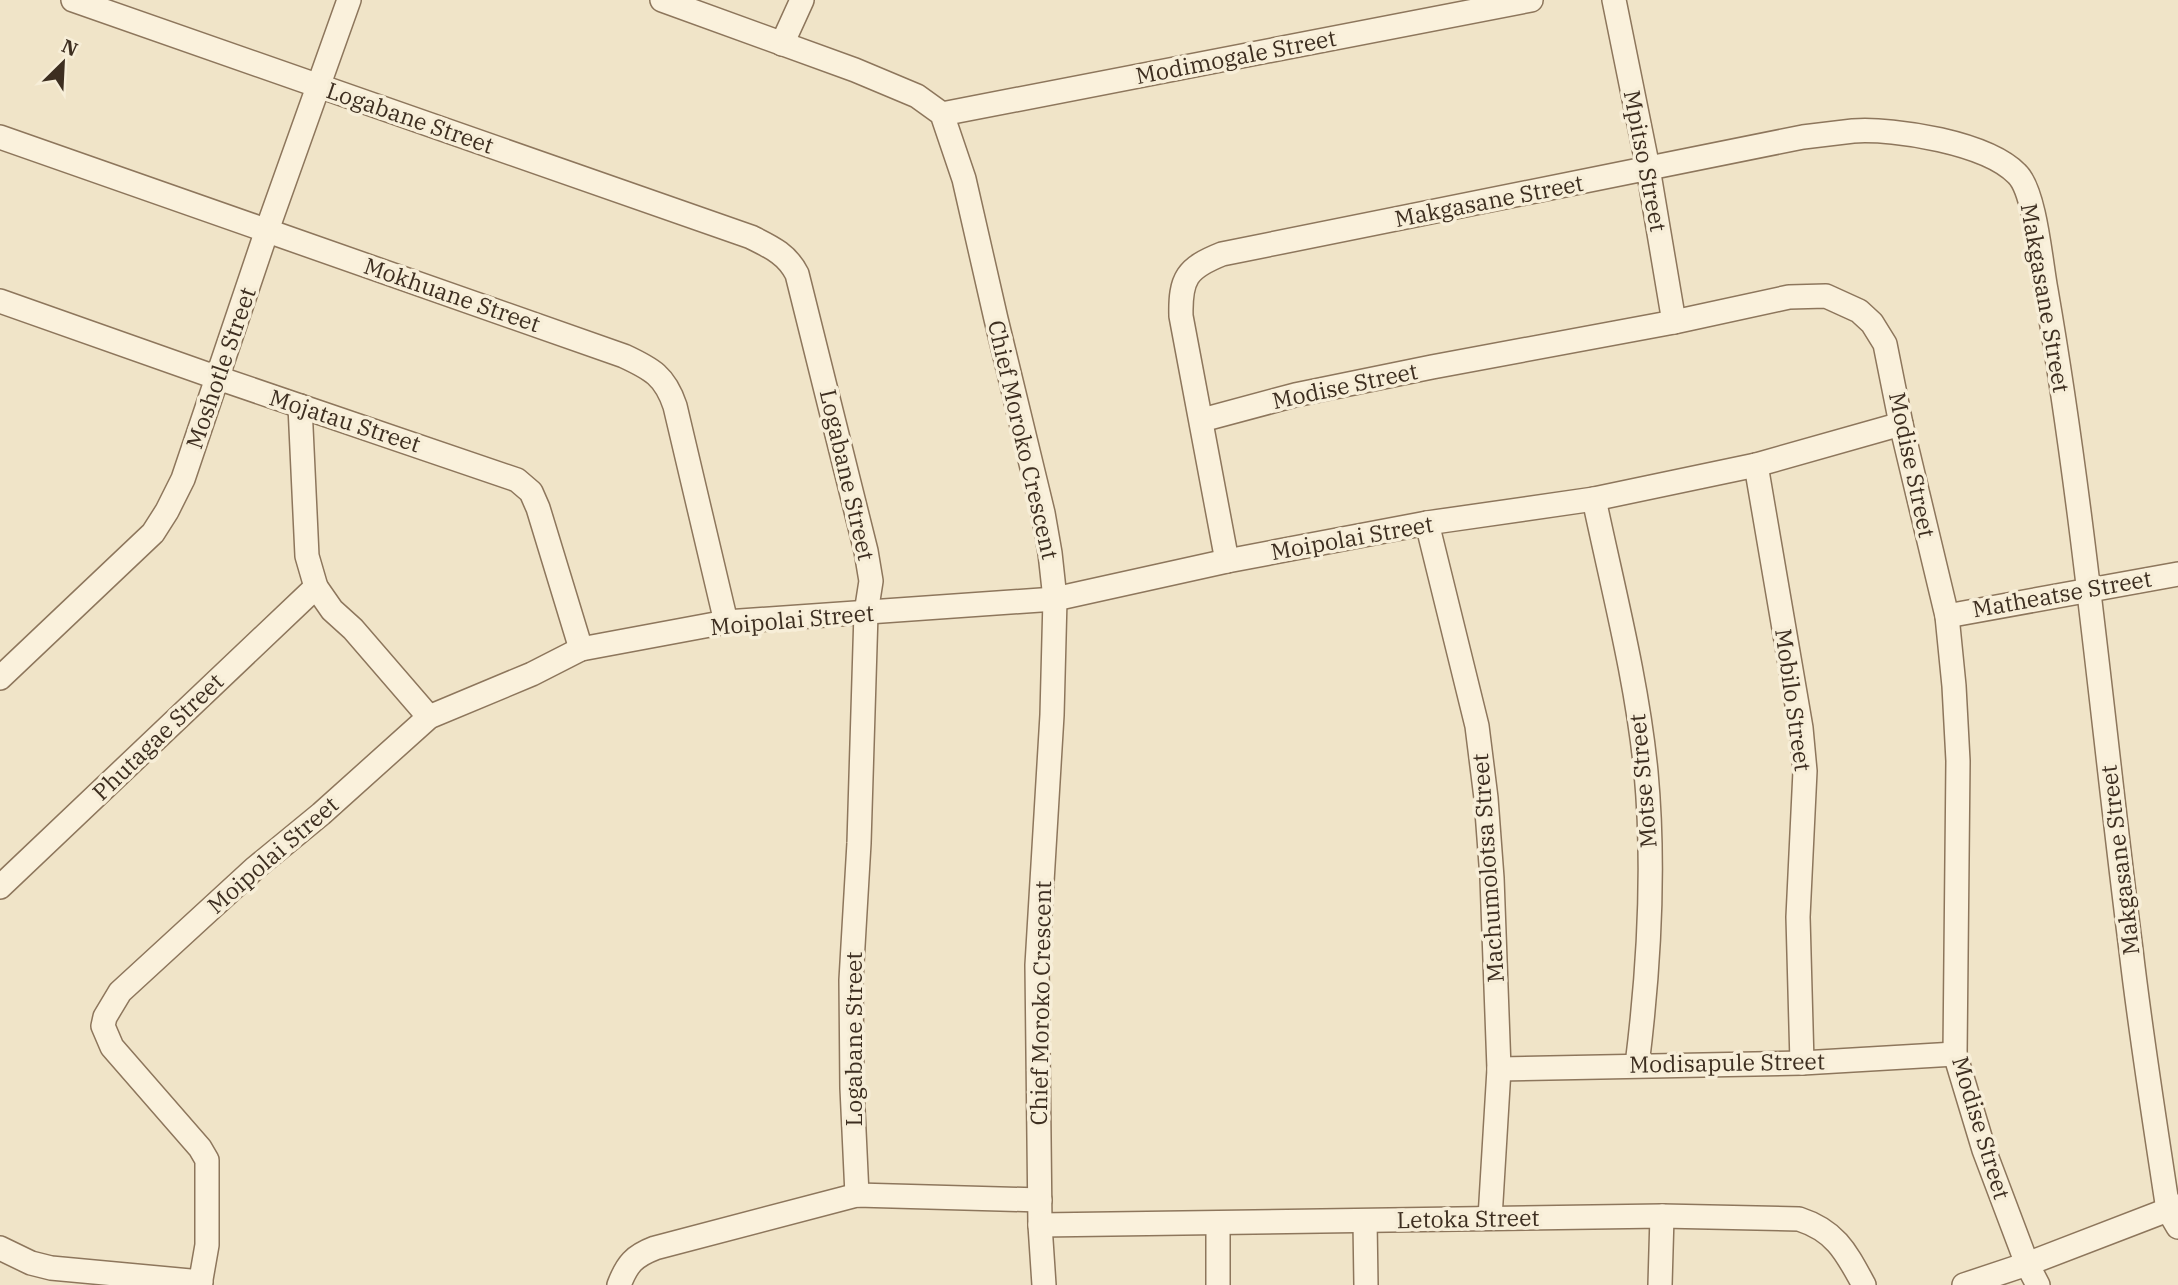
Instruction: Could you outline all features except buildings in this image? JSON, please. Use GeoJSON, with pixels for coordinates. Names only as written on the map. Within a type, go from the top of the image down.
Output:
{"type":"FeatureCollection","features":[{"type":"Feature","properties":{"kind":"street","name":"Logabane Street"},"geometry":{"type":"LineString","coordinates":[[73,0],[751,237],[786,256],[797,274],[866,551],[871,581],[866,613],[859,843],[851,979],[856,1195]]}},
{"type":"Feature","properties":{"kind":"street","name":"Moshotle Street"},"geometry":{"type":"LineString","coordinates":[[0,678],[153,533],[167,511],[183,479],[267,230],[349,0]]}},
{"type":"Feature","properties":{"kind":"street"},"geometry":{"type":"LineString","coordinates":[[662,0],[855,70],[917,96],[942,114]]}},
{"type":"Feature","properties":{"kind":"street"},"geometry":{"type":"LineString","coordinates":[[782,44],[802,0]]}},
{"type":"Feature","properties":{"kind":"street","name":"Modimogale Street"},"geometry":{"type":"LineString","coordinates":[[942,114],[1531,0]]}},
{"type":"Feature","properties":{"kind":"street","name":"Mpitso Street"},"geometry":{"type":"LineString","coordinates":[[1614,0],[1648,168],[1674,322]]}},
{"type":"Feature","properties":{"kind":"street","name":"Chief Moroko Crescent"},"geometry":{"type":"LineString","coordinates":[[942,114],[964,179],[1043,513],[1055,598],[1052,715],[1037,965],[1040,1225],[1044,1285]]}},
{"type":"Feature","properties":{"kind":"street","name":"Makgasane Street"},"geometry":{"type":"LineString","coordinates":[[1227,561],[1181,316],[1184,285],[1191,271],[1200,262],[1222,254],[1802,137],[1857,131],[1947,141],[1985,152],[2020,176],[2030,200],[2053,329],[2089,589],[2131,952],[2175,1214]]}},
{"type":"Feature","properties":{"kind":"street","name":"Mokhuane Street"},"geometry":{"type":"LineString","coordinates":[[0,137],[624,356],[660,376],[670,391],[678,414],[726,622]]}},
{"type":"Feature","properties":{"kind":"street","name":"Modise Street"},"geometry":{"type":"LineString","coordinates":[[1202,420],[1295,395],[1674,322],[1789,297],[1826,296],[1859,311],[1872,323],[1885,344],[1901,424],[1947,615],[1958,761],[1955,1054],[1984,1150],[2027,1264],[2038,1285]]}},
{"type":"Feature","properties":{"kind":"street","name":"Mojatau Street"},"geometry":{"type":"LineString","coordinates":[[0,301],[218,379],[505,474],[524,485],[538,508],[581,649]]}},
{"type":"Feature","properties":{"kind":"street"},"geometry":{"type":"LineString","coordinates":[[300,406],[307,556],[316,587],[332,610],[353,629],[429,717]]}},
{"type":"Feature","properties":{"kind":"street","name":"Moipolai Street"},"geometry":{"type":"LineString","coordinates":[[201,1283],[207,1245],[207,1160],[200,1148],[112,1047],[103,1026],[105,1017],[120,992],[254,869],[321,814],[429,717],[532,674],[581,649],[726,622],[1055,598],[1227,561],[1427,523],[1594,499],[1756,465],[1901,424]]}},
{"type":"Feature","properties":{"kind":"street","name":"Mobilo Street"},"geometry":{"type":"LineString","coordinates":[[1756,465],[1801,728],[1805,771],[1798,918],[1802,1063]]}},
{"type":"Feature","properties":{"kind":"street","name":"Motse Street"},"geometry":{"type":"LineString","coordinates":[[1594,499],[1635,693],[1646,771],[1650,830],[1649,909],[1646,996],[1637,1065]]}},
{"type":"Feature","properties":{"kind":"street","name":"Machumolotsa Street"},"geometry":{"type":"LineString","coordinates":[[1427,523],[1478,726],[1492,878],[1499,1069],[1490,1218]]}},
{"type":"Feature","properties":{"kind":"street","name":"Matheatse Street"},"geometry":{"type":"LineString","coordinates":[[1947,615],[2178,574]]}},
{"type":"Feature","properties":{"kind":"street","name":"Phutagae Street"},"geometry":{"type":"LineString","coordinates":[[0,887],[316,587]]}},
{"type":"Feature","properties":{"kind":"street","name":"Modisapule Street"},"geometry":{"type":"LineString","coordinates":[[1499,1069],[1802,1063],[1955,1054]]}},
{"type":"Feature","properties":{"kind":"street"},"geometry":{"type":"LineString","coordinates":[[619,1285],[630,1262],[640,1253],[856,1195],[1040,1200]]}},
{"type":"Feature","properties":{"kind":"street"},"geometry":{"type":"LineString","coordinates":[[1964,1285],[2175,1214]]}},
{"type":"Feature","properties":{"kind":"street"},"geometry":{"type":"LineString","coordinates":[[1660,1285],[1662,1216]]}},
{"type":"Feature","properties":{"kind":"street","name":"Letoka Street"},"geometry":{"type":"LineString","coordinates":[[1040,1225],[1662,1216],[1774,1217],[1799,1219],[1815,1224],[1832,1235],[1844,1249],[1864,1285]]}},
{"type":"Feature","properties":{"kind":"street"},"geometry":{"type":"LineString","coordinates":[[1365,1221],[1366,1285]]}},
{"type":"Feature","properties":{"kind":"street"},"geometry":{"type":"LineString","coordinates":[[1218,1223],[1218,1285]]}},
{"type":"Feature","properties":{"kind":"street"},"geometry":{"type":"LineString","coordinates":[[0,1248],[31,1263],[51,1268],[201,1283]]}}]}
